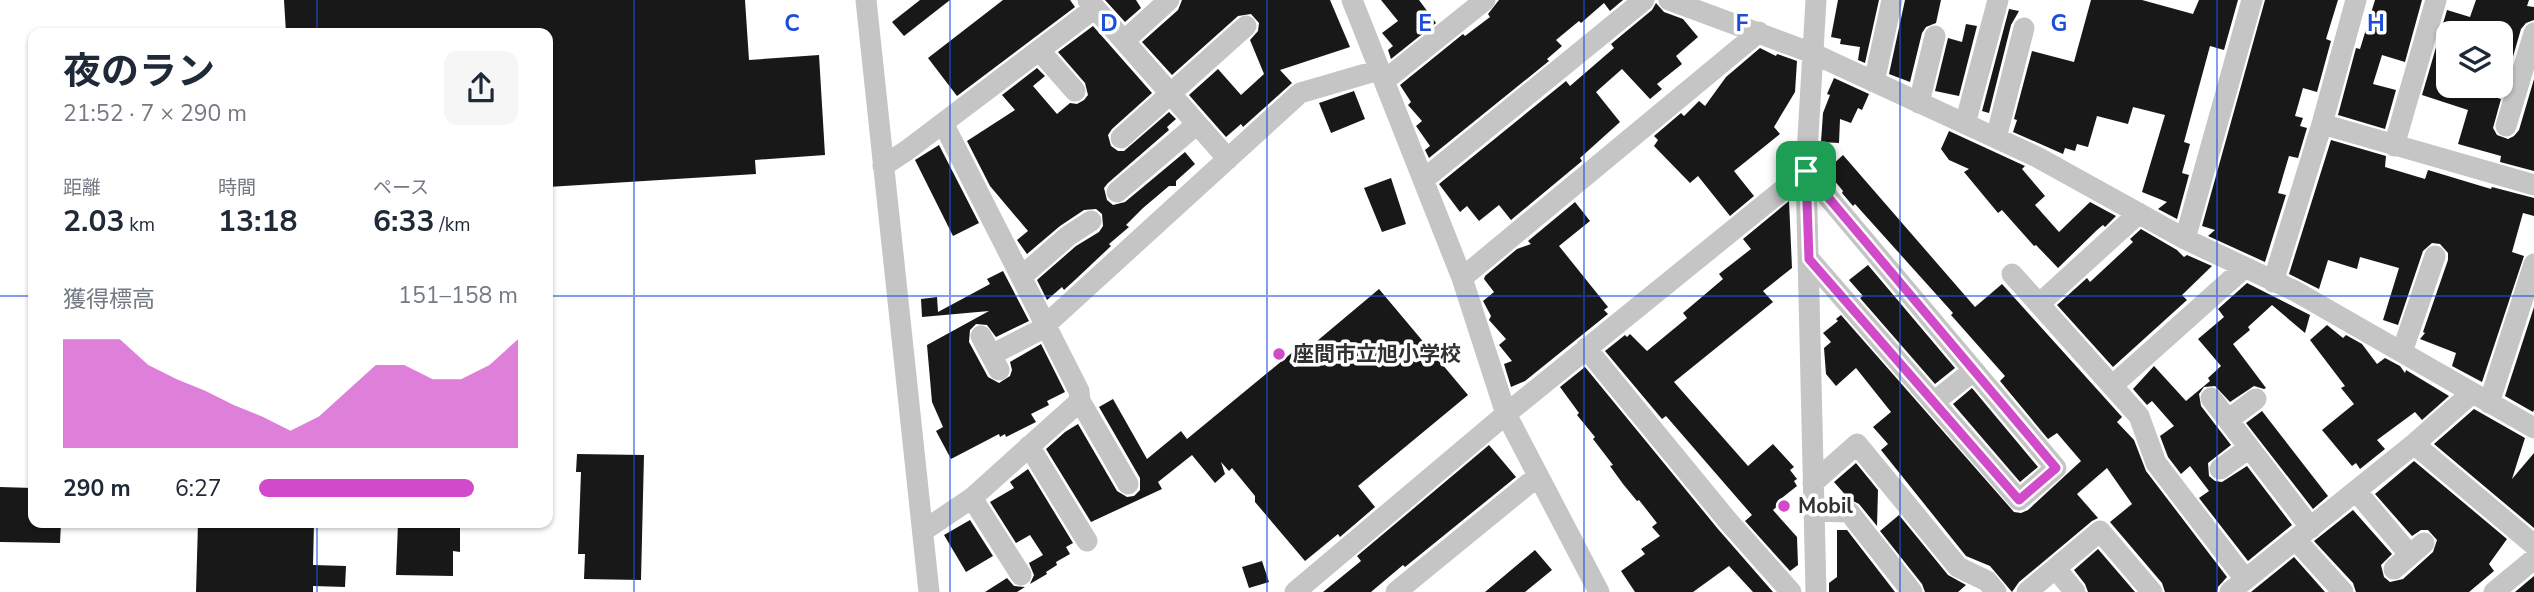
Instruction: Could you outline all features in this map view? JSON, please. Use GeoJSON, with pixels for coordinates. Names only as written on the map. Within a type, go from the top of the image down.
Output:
{"type":"FeatureCollection","features":[{"type":"Feature","properties":{"kind":"street"},"geometry":{"type":"LineString","coordinates":[[866,0],[929,592]]}},
{"type":"Feature","properties":{"kind":"street"},"geometry":{"type":"LineString","coordinates":[[1124,41],[1169,0]]}},
{"type":"Feature","properties":{"kind":"street"},"geometry":{"type":"LineString","coordinates":[[1352,0],[1462,278],[1506,414],[1599,592]]}},
{"type":"Feature","properties":{"kind":"street"},"geometry":{"type":"LineString","coordinates":[[990,354],[1040,330],[1300,93],[1381,75],[1485,0]]}},
{"type":"Feature","properties":{"kind":"street"},"geometry":{"type":"LineString","coordinates":[[1423,180],[1644,0]]}},
{"type":"Feature","properties":{"kind":"street"},"geometry":{"type":"LineString","coordinates":[[1669,0],[1812,53],[2048,163],[2186,239],[2295,291],[2534,428]]}},
{"type":"Feature","properties":{"kind":"street"},"geometry":{"type":"LineString","coordinates":[[1816,0],[1806,171],[1816,592]]}},
{"type":"Feature","properties":{"kind":"street"},"geometry":{"type":"LineString","coordinates":[[1874,82],[1892,0]]}},
{"type":"Feature","properties":{"kind":"street"},"geometry":{"type":"LineString","coordinates":[[1965,124],[1998,0]]}},
{"type":"Feature","properties":{"kind":"street"},"geometry":{"type":"LineString","coordinates":[[2186,239],[2252,0]]}},
{"type":"Feature","properties":{"kind":"street"},"geometry":{"type":"LineString","coordinates":[[2273,282],[2322,124],[2356,0]]}},
{"type":"Feature","properties":{"kind":"street"},"geometry":{"type":"LineString","coordinates":[[2394,146],[2436,0]]}},
{"type":"Feature","properties":{"kind":"street"},"geometry":{"type":"LineString","coordinates":[[883,166],[1039,50],[1092,4],[1228,159]]}},
{"type":"Feature","properties":{"kind":"street"},"geometry":{"type":"LineString","coordinates":[[1121,138],[1246,26]]}},
{"type":"Feature","properties":{"kind":"street"},"geometry":{"type":"LineString","coordinates":[[1996,138],[2024,28]]}},
{"type":"Feature","properties":{"kind":"street"},"geometry":{"type":"LineString","coordinates":[[1462,278],[1759,32]]}},
{"type":"Feature","properties":{"kind":"street"},"geometry":{"type":"LineString","coordinates":[[2506,126],[2534,33]]}},
{"type":"Feature","properties":{"kind":"street"},"geometry":{"type":"LineString","coordinates":[[1919,103],[1935,36]]}},
{"type":"Feature","properties":{"kind":"street"},"geometry":{"type":"LineString","coordinates":[[1039,50],[1075,91]]}},
{"type":"Feature","properties":{"kind":"street"},"geometry":{"type":"LineString","coordinates":[[943,123],[1079,391],[1080,401],[1128,484]]}},
{"type":"Feature","properties":{"kind":"street"},"geometry":{"type":"LineString","coordinates":[[1117,192],[1197,124]]}},
{"type":"Feature","properties":{"kind":"street"},"geometry":{"type":"LineString","coordinates":[[2322,124],[2534,185]]}},
{"type":"Feature","properties":{"kind":"street"},"geometry":{"type":"LineString","coordinates":[[1295,592],[1586,348],[1806,171]]}},
{"type":"Feature","properties":{"kind":"street"},"geometry":{"type":"LineString","coordinates":[[1806,171],[2056,468],[2019,500],[1809,259]]}},
{"type":"Feature","properties":{"kind":"street"},"geometry":{"type":"LineString","coordinates":[[2039,304],[2139,213]]}},
{"type":"Feature","properties":{"kind":"street"},"geometry":{"type":"LineString","coordinates":[[1021,277],[1068,236],[1091,221]]}},
{"type":"Feature","properties":{"kind":"street"},"geometry":{"type":"LineString","coordinates":[[2402,352],[2435,256]]}},
{"type":"Feature","properties":{"kind":"street"},"geometry":{"type":"LineString","coordinates":[[2012,274],[2139,416],[2155,463],[2237,586],[2414,444],[2480,398],[2534,264]]}},
{"type":"Feature","properties":{"kind":"street"},"geometry":{"type":"LineString","coordinates":[[2112,386],[2244,268]]}},
{"type":"Feature","properties":{"kind":"street"},"geometry":{"type":"LineString","coordinates":[[1586,348],[1728,521],[1791,592]]}},
{"type":"Feature","properties":{"kind":"street"},"geometry":{"type":"LineString","coordinates":[[1934,402],[1973,370]]}},
{"type":"Feature","properties":{"kind":"street"},"geometry":{"type":"LineString","coordinates":[[2211,398],[2249,448],[2343,592]]}},
{"type":"Feature","properties":{"kind":"street"},"geometry":{"type":"LineString","coordinates":[[2228,420],[2256,399]]}},
{"type":"Feature","properties":{"kind":"street"},"geometry":{"type":"LineString","coordinates":[[923,531],[972,498],[1080,401]]}},
{"type":"Feature","properties":{"kind":"street"},"geometry":{"type":"LineString","coordinates":[[1813,483],[1857,443],[1958,567],[1987,581],[1996,592]]}},
{"type":"Feature","properties":{"kind":"street"},"geometry":{"type":"LineString","coordinates":[[2414,444],[2534,545]]}},
{"type":"Feature","properties":{"kind":"street"},"geometry":{"type":"LineString","coordinates":[[1029,446],[1087,541]]}},
{"type":"Feature","properties":{"kind":"street"},"geometry":{"type":"LineString","coordinates":[[2220,469],[2249,448]]}},
{"type":"Feature","properties":{"kind":"street"},"geometry":{"type":"LineString","coordinates":[[1396,592],[1538,476]]}},
{"type":"Feature","properties":{"kind":"street"},"geometry":{"type":"LineString","coordinates":[[2356,491],[2409,556]]}},
{"type":"Feature","properties":{"kind":"street"},"geometry":{"type":"LineString","coordinates":[[972,498],[1021,575]]}},
{"type":"Feature","properties":{"kind":"street"},"geometry":{"type":"LineString","coordinates":[[1814,511],[1849,512],[1912,592]]}},
{"type":"Feature","properties":{"kind":"street"},"geometry":{"type":"LineString","coordinates":[[2026,592],[2100,531],[2152,592]]}},
{"type":"Feature","properties":{"kind":"street"},"geometry":{"type":"LineString","coordinates":[[2494,592],[2534,559]]}},
{"type":"Feature","properties":{"kind":"street"},"geometry":{"type":"LineString","coordinates":[[2056,569],[2075,592]]}},
{"type":"Feature","properties":{"kind":"building"},"geometry":{"type":"Polygon","coordinates":[[[284,0],[745,0],[749,60],[819,55],[825,155],[755,160],[756,174],[553,187],[553,28],[286,28],[284,0]]]}},
{"type":"Feature","properties":{"kind":"building"},"geometry":{"type":"Polygon","coordinates":[[[920,0],[950,0],[904,36],[892,22],[920,0]]]}},
{"type":"Feature","properties":{"kind":"building"},"geometry":{"type":"Polygon","coordinates":[[[1003,0],[1070,0],[1075,7],[957,96],[928,58],[1003,0]]]}},
{"type":"Feature","properties":{"kind":"building"},"geometry":{"type":"Polygon","coordinates":[[[1105,0],[1136,0],[1141,8],[1125,22],[1105,0]]]}},
{"type":"Feature","properties":{"kind":"building"},"geometry":{"type":"Polygon","coordinates":[[[1182,0],[1330,0],[1350,47],[1280,70],[1292,83],[1243,127],[1241,124],[1226,137],[1189,95],[1218,69],[1241,95],[1264,74],[1250,40],[1258,31],[1259,23],[1251,14],[1238,16],[1172,75],[1142,42],[1178,10],[1182,0]]]}},
{"type":"Feature","properties":{"kind":"building"},"geometry":{"type":"Polygon","coordinates":[[[1381,0],[1419,0],[1436,23],[1391,59],[1388,50],[1393,46],[1382,33],[1398,21],[1381,0]]]}},
{"type":"Feature","properties":{"kind":"building"},"geometry":{"type":"Polygon","coordinates":[[[1499,0],[1623,0],[1610,11],[1604,3],[1581,23],[1579,21],[1556,40],[1562,46],[1547,59],[1549,61],[1429,158],[1425,150],[1430,146],[1416,126],[1422,121],[1408,105],[1411,102],[1400,85],[1463,34],[1465,36],[1490,17],[1488,14],[1499,0]]]}},
{"type":"Feature","properties":{"kind":"building"},"geometry":{"type":"Polygon","coordinates":[[[1838,0],[1879,0],[1865,63],[1858,60],[1860,47],[1840,44],[1841,39],[1831,37],[1838,0]]]}},
{"type":"Feature","properties":{"kind":"building"},"geometry":{"type":"Polygon","coordinates":[[[1905,0],[1941,0],[1936,23],[1926,27],[1922,33],[1910,82],[1889,74],[1905,0]]]}},
{"type":"Feature","properties":{"kind":"building"},"geometry":{"type":"Polygon","coordinates":[[[2091,0],[2142,0],[2193,14],[2199,0],[2238,0],[2224,50],[2210,46],[2184,142],[2190,144],[2182,173],[2189,175],[2177,219],[2158,209],[2167,202],[2142,192],[2165,115],[2133,107],[2128,124],[2097,116],[2088,147],[2077,144],[2075,151],[2065,148],[2063,154],[2013,132],[2032,51],[2074,62],[2091,0]]]}},
{"type":"Feature","properties":{"kind":"building"},"geometry":{"type":"Polygon","coordinates":[[[2265,0],[2338,0],[2326,39],[2331,41],[2317,92],[2303,88],[2295,116],[2303,118],[2300,126],[2307,128],[2298,158],[2289,156],[2278,193],[2286,195],[2265,262],[2208,236],[2215,230],[2202,226],[2265,0]]]}},
{"type":"Feature","properties":{"kind":"building"},"geometry":{"type":"Polygon","coordinates":[[[2375,0],[2422,0],[2405,62],[2382,55],[2373,84],[2396,90],[2385,129],[2338,115],[2356,48],[2360,49],[2375,0]]]}},
{"type":"Feature","properties":{"kind":"building"},"geometry":{"type":"Polygon","coordinates":[[[2476,0],[2529,0],[2527,6],[2534,7],[2534,20],[2521,29],[2513,57],[2513,21],[2444,21],[2447,10],[2470,17],[2476,0]]]}},
{"type":"Feature","properties":{"kind":"building"},"geometry":{"type":"Polygon","coordinates":[[[1656,3],[1664,12],[1683,19],[1698,37],[1676,56],[1682,64],[1657,84],[1662,89],[1650,99],[1622,69],[1596,92],[1620,122],[1580,158],[1582,161],[1511,220],[1499,205],[1479,221],[1467,206],[1460,212],[1439,184],[1566,81],[1570,86],[1614,48],[1611,44],[1652,10],[1656,3]]]}},
{"type":"Feature","properties":{"kind":"building"},"geometry":{"type":"Polygon","coordinates":[[[2009,9],[2019,11],[2011,25],[1989,113],[1982,111],[2009,9]]]}},
{"type":"Feature","properties":{"kind":"building"},"geometry":{"type":"Polygon","coordinates":[[[1966,24],[1977,26],[1959,96],[1935,91],[1948,38],[1962,42],[1966,24]]]}},
{"type":"Feature","properties":{"kind":"building"},"geometry":{"type":"Polygon","coordinates":[[[1093,26],[1152,93],[1112,129],[1108,135],[1111,146],[1118,151],[1124,151],[1169,112],[1176,119],[1167,127],[1169,130],[1108,183],[1104,188],[1107,200],[1113,205],[1125,202],[1185,152],[1195,164],[1176,181],[1176,186],[1169,186],[1143,208],[1126,225],[1129,227],[1076,279],[1047,300],[1037,280],[1076,246],[1099,232],[1103,226],[1102,214],[1096,209],[1084,210],[1027,254],[1017,240],[1028,231],[990,186],[967,141],[1015,110],[1002,95],[1037,68],[1045,76],[1033,86],[1057,114],[1070,103],[1077,104],[1084,100],[1088,95],[1085,83],[1058,52],[1093,26]]]}},
{"type":"Feature","properties":{"kind":"building"},"geometry":{"type":"Polygon","coordinates":[[[2436,47],[2436,98],[2501,99],[2493,128],[2497,135],[2508,139],[2519,130],[2534,79],[2534,171],[2500,162],[2501,156],[2458,144],[2468,110],[2422,95],[2436,47]]]}},
{"type":"Feature","properties":{"kind":"building"},"geometry":{"type":"Polygon","coordinates":[[[1760,48],[1776,56],[1777,54],[1797,61],[1795,92],[1774,127],[1780,134],[1734,171],[1754,196],[1730,216],[1698,176],[1690,183],[1654,146],[1658,140],[1654,136],[1681,113],[1684,116],[1699,101],[1705,106],[1726,77],[1760,48]]]}},
{"type":"Feature","properties":{"kind":"building"},"geometry":{"type":"Polygon","coordinates":[[[1834,78],[1869,94],[1862,110],[1858,108],[1851,123],[1840,119],[1839,143],[1821,142],[1823,113],[1834,78]]]}},
{"type":"Feature","properties":{"kind":"building"},"geometry":{"type":"Polygon","coordinates":[[[1354,91],[1365,119],[1331,133],[1319,103],[1354,91]]]}},
{"type":"Feature","properties":{"kind":"building"},"geometry":{"type":"Polygon","coordinates":[[[1949,131],[2025,166],[2022,169],[2045,196],[2035,205],[2059,232],[2090,202],[2116,216],[2105,227],[2103,225],[2097,230],[2058,268],[2002,210],[1998,213],[1964,172],[1969,169],[1949,160],[1941,149],[1949,131]]]}},
{"type":"Feature","properties":{"kind":"building"},"geometry":{"type":"Polygon","coordinates":[[[2331,140],[2386,156],[2385,167],[2425,179],[2428,170],[2491,189],[2492,187],[2534,198],[2534,216],[2523,213],[2512,252],[2524,256],[2482,382],[2452,366],[2456,353],[2420,339],[2425,333],[2423,332],[2448,260],[2448,253],[2440,244],[2432,243],[2423,251],[2398,325],[2383,320],[2399,268],[2360,257],[2357,269],[2328,260],[2319,289],[2289,274],[2331,140]]]}},
{"type":"Feature","properties":{"kind":"building"},"geometry":{"type":"Polygon","coordinates":[[[939,145],[979,223],[953,236],[915,160],[939,145]]]}},
{"type":"Feature","properties":{"kind":"building"},"geometry":{"type":"Polygon","coordinates":[[[1843,155],[1975,307],[2002,284],[2122,417],[2117,422],[2134,440],[2146,471],[2227,577],[2217,592],[2165,592],[2162,583],[2110,522],[2132,504],[2107,468],[2077,494],[2098,518],[2019,582],[2012,592],[1990,566],[1966,556],[1881,450],[1888,444],[1873,427],[1891,412],[1856,368],[1836,386],[1826,374],[1824,348],[1831,342],[1823,333],[1838,321],[1836,319],[1841,315],[2014,512],[2028,510],[2081,461],[2057,433],[2048,439],[2000,381],[2005,376],[1951,315],[1953,313],[1842,193],[1833,179],[1836,176],[1829,168],[1843,155]]]}},
{"type":"Feature","properties":{"kind":"building"},"geometry":{"type":"Polygon","coordinates":[[[1391,178],[1406,224],[1382,232],[1364,188],[1391,178]]]}},
{"type":"Feature","properties":{"kind":"building"},"geometry":{"type":"Polygon","coordinates":[[[1789,201],[1792,268],[1763,291],[1773,302],[1674,382],[1748,466],[1773,444],[1794,467],[1790,470],[1797,479],[1794,481],[1797,486],[1778,501],[1780,504],[1773,510],[1797,537],[1798,565],[1790,571],[1745,521],[1752,515],[1666,416],[1662,419],[1605,351],[1630,334],[1647,351],[1687,318],[1683,313],[1723,279],[1719,274],[1751,249],[1743,239],[1789,201]]]}},
{"type":"Feature","properties":{"kind":"building"},"geometry":{"type":"Polygon","coordinates":[[[1575,202],[1590,221],[1559,246],[1608,307],[1604,310],[1608,314],[1525,381],[1511,387],[1504,364],[1512,361],[1499,345],[1506,339],[1489,320],[1491,316],[1483,301],[1494,292],[1484,279],[1485,276],[1517,249],[1531,244],[1528,241],[1575,202]]]}},
{"type":"Feature","properties":{"kind":"building"},"geometry":{"type":"Polygon","coordinates":[[[2141,229],[2184,257],[2187,255],[2212,266],[2182,295],[2187,300],[2113,367],[2057,305],[2087,278],[2090,282],[2133,242],[2130,239],[2141,229]]]}},
{"type":"Feature","properties":{"kind":"building"},"geometry":{"type":"Polygon","coordinates":[[[1868,265],[1955,368],[1935,384],[1860,298],[1863,296],[1849,280],[1868,265]]]}},
{"type":"Feature","properties":{"kind":"building"},"geometry":{"type":"Polygon","coordinates":[[[1003,271],[1029,321],[996,337],[987,325],[976,324],[970,330],[969,342],[988,377],[999,383],[1010,376],[1010,362],[1041,344],[1065,392],[1047,401],[1049,405],[1031,414],[1036,422],[1006,437],[1005,434],[1000,437],[999,434],[951,459],[936,431],[943,427],[932,402],[927,345],[989,311],[922,317],[921,299],[937,297],[938,312],[990,284],[987,279],[1003,271]]]}},
{"type":"Feature","properties":{"kind":"building"},"geometry":{"type":"Polygon","coordinates":[[[2247,283],[2310,315],[2305,333],[2272,305],[2248,327],[2250,330],[2233,344],[2266,388],[2254,386],[2230,402],[2215,386],[2204,387],[2199,394],[2201,406],[2231,445],[2208,463],[2209,476],[2222,482],[2247,466],[2292,525],[2248,561],[2199,498],[2209,491],[2190,466],[2181,474],[2168,457],[2160,436],[2174,426],[2152,401],[2147,405],[2133,389],[2154,366],[2186,401],[2210,381],[2208,378],[2221,366],[2198,339],[2224,317],[2218,309],[2247,283]]]}},
{"type":"Feature","properties":{"kind":"building"},"geometry":{"type":"Polygon","coordinates":[[[1379,289],[1468,395],[1358,486],[1375,507],[1340,537],[1338,534],[1305,561],[1255,502],[1255,496],[1232,468],[1229,471],[1221,462],[1225,474],[1215,483],[1192,455],[1158,482],[1162,489],[1091,522],[1046,449],[1065,432],[1078,424],[1117,491],[1127,497],[1134,496],[1140,490],[1140,478],[1099,407],[1113,399],[1147,459],[1181,431],[1187,439],[1294,351],[1298,357],[1379,289]]]}},
{"type":"Feature","properties":{"kind":"building"},"geometry":{"type":"Polygon","coordinates":[[[2534,307],[2534,410],[2533,412],[2505,396],[2534,307]]]}},
{"type":"Feature","properties":{"kind":"building"},"geometry":{"type":"Polygon","coordinates":[[[2327,325],[2343,338],[2346,335],[2362,344],[2377,364],[2385,358],[2400,366],[2405,373],[2406,370],[2449,396],[2422,420],[2415,412],[2377,440],[2385,449],[2360,469],[2356,463],[2352,466],[2322,430],[2354,404],[2341,388],[2345,386],[2310,340],[2327,325]]]}},
{"type":"Feature","properties":{"kind":"building"},"geometry":{"type":"Polygon","coordinates":[[[1585,367],[1773,592],[1753,592],[1729,566],[1693,592],[1635,592],[1621,571],[1645,554],[1641,549],[1660,536],[1652,527],[1657,523],[1610,466],[1613,465],[1560,387],[1585,367]]]}},
{"type":"Feature","properties":{"kind":"building"},"geometry":{"type":"Polygon","coordinates":[[[1972,388],[2038,467],[2020,482],[1953,404],[1972,388]]]}},
{"type":"Feature","properties":{"kind":"building"},"geometry":{"type":"Polygon","coordinates":[[[2474,409],[2525,438],[2512,479],[2534,453],[2534,528],[2434,444],[2474,409]]]}},
{"type":"Feature","properties":{"kind":"building"},"geometry":{"type":"Polygon","coordinates":[[[2262,411],[2328,496],[2313,509],[2246,423],[2262,411]]]}},
{"type":"Feature","properties":{"kind":"building"},"geometry":{"type":"Polygon","coordinates":[[[1489,445],[1516,477],[1371,592],[1323,592],[1361,561],[1357,556],[1489,445]]]}},
{"type":"Feature","properties":{"kind":"building"},"geometry":{"type":"Polygon","coordinates":[[[577,454],[644,455],[641,580],[584,579],[585,554],[578,554],[581,472],[576,472],[577,454]]]}},
{"type":"Feature","properties":{"kind":"building"},"geometry":{"type":"Polygon","coordinates":[[[2414,461],[2507,539],[2489,564],[2494,571],[2469,592],[2356,592],[2353,583],[2314,541],[2353,510],[2392,554],[2381,565],[2384,577],[2390,582],[2403,579],[2433,552],[2437,540],[2428,530],[2421,530],[2412,536],[2375,494],[2414,461]]]}},
{"type":"Feature","properties":{"kind":"building"},"geometry":{"type":"Polygon","coordinates":[[[1856,463],[1878,490],[1877,526],[1859,504],[1849,499],[1834,482],[1856,463]]]}},
{"type":"Feature","properties":{"kind":"building"},"geometry":{"type":"Polygon","coordinates":[[[1028,469],[1073,543],[1066,547],[1070,554],[1056,562],[1057,565],[1046,572],[1047,574],[1030,584],[1034,575],[1029,563],[1043,555],[1030,535],[1016,543],[990,502],[1014,488],[1010,482],[1028,469]]]}},
{"type":"Feature","properties":{"kind":"building"},"geometry":{"type":"Polygon","coordinates":[[[0,487],[28,488],[28,528],[61,528],[60,543],[0,542],[0,487]]]}},
{"type":"Feature","properties":{"kind":"building"},"geometry":{"type":"Polygon","coordinates":[[[1899,515],[1948,575],[1966,585],[1958,592],[1925,592],[1922,584],[1880,531],[1899,515]]]}},
{"type":"Feature","properties":{"kind":"building"},"geometry":{"type":"Polygon","coordinates":[[[970,520],[993,556],[966,572],[944,535],[970,520]]]}},
{"type":"Feature","properties":{"kind":"building"},"geometry":{"type":"Polygon","coordinates":[[[198,528],[314,528],[313,565],[346,566],[345,587],[313,586],[313,592],[196,592],[198,528]]]}},
{"type":"Feature","properties":{"kind":"building"},"geometry":{"type":"Polygon","coordinates":[[[398,528],[460,528],[460,552],[453,551],[453,576],[396,575],[398,528]]]}},
{"type":"Feature","properties":{"kind":"building"},"geometry":{"type":"Polygon","coordinates":[[[1837,530],[1847,530],[1895,592],[1829,592],[1829,583],[1837,577],[1837,530]]]}},
{"type":"Feature","properties":{"kind":"building"},"geometry":{"type":"Polygon","coordinates":[[[2098,549],[2135,592],[2088,592],[2074,570],[2098,549]]]}},
{"type":"Feature","properties":{"kind":"building"},"geometry":{"type":"Polygon","coordinates":[[[1535,550],[1552,570],[1525,592],[1485,592],[1535,550]]]}},
{"type":"Feature","properties":{"kind":"building"},"geometry":{"type":"Polygon","coordinates":[[[2294,557],[2325,592],[2251,592],[2294,557]]]}},
{"type":"Feature","properties":{"kind":"building"},"geometry":{"type":"Polygon","coordinates":[[[1262,561],[1269,582],[1249,588],[1242,567],[1262,561]]]}},
{"type":"Feature","properties":{"kind":"building"},"geometry":{"type":"Polygon","coordinates":[[[2534,576],[2534,592],[2515,592],[2534,576]]]}},
{"type":"Feature","properties":{"kind":"building"},"geometry":{"type":"Polygon","coordinates":[[[1007,578],[1014,586],[1025,587],[1017,592],[985,592],[1007,578]]]}},
{"type":"Feature","properties":{"kind":"place","name":"座間市立旭小学校"},"geometry":{"type":"Point","coordinates":[1279,354]}},
{"type":"Feature","properties":{"kind":"place","name":"Mobil"},"geometry":{"type":"Point","coordinates":[1784,506]}},
{"type":"Feature","properties":{"kind":"route"},"geometry":{"type":"LineString","coordinates":[[1806,171],[2056,468],[2019,500],[1809,259],[1806,171]]}}]}
